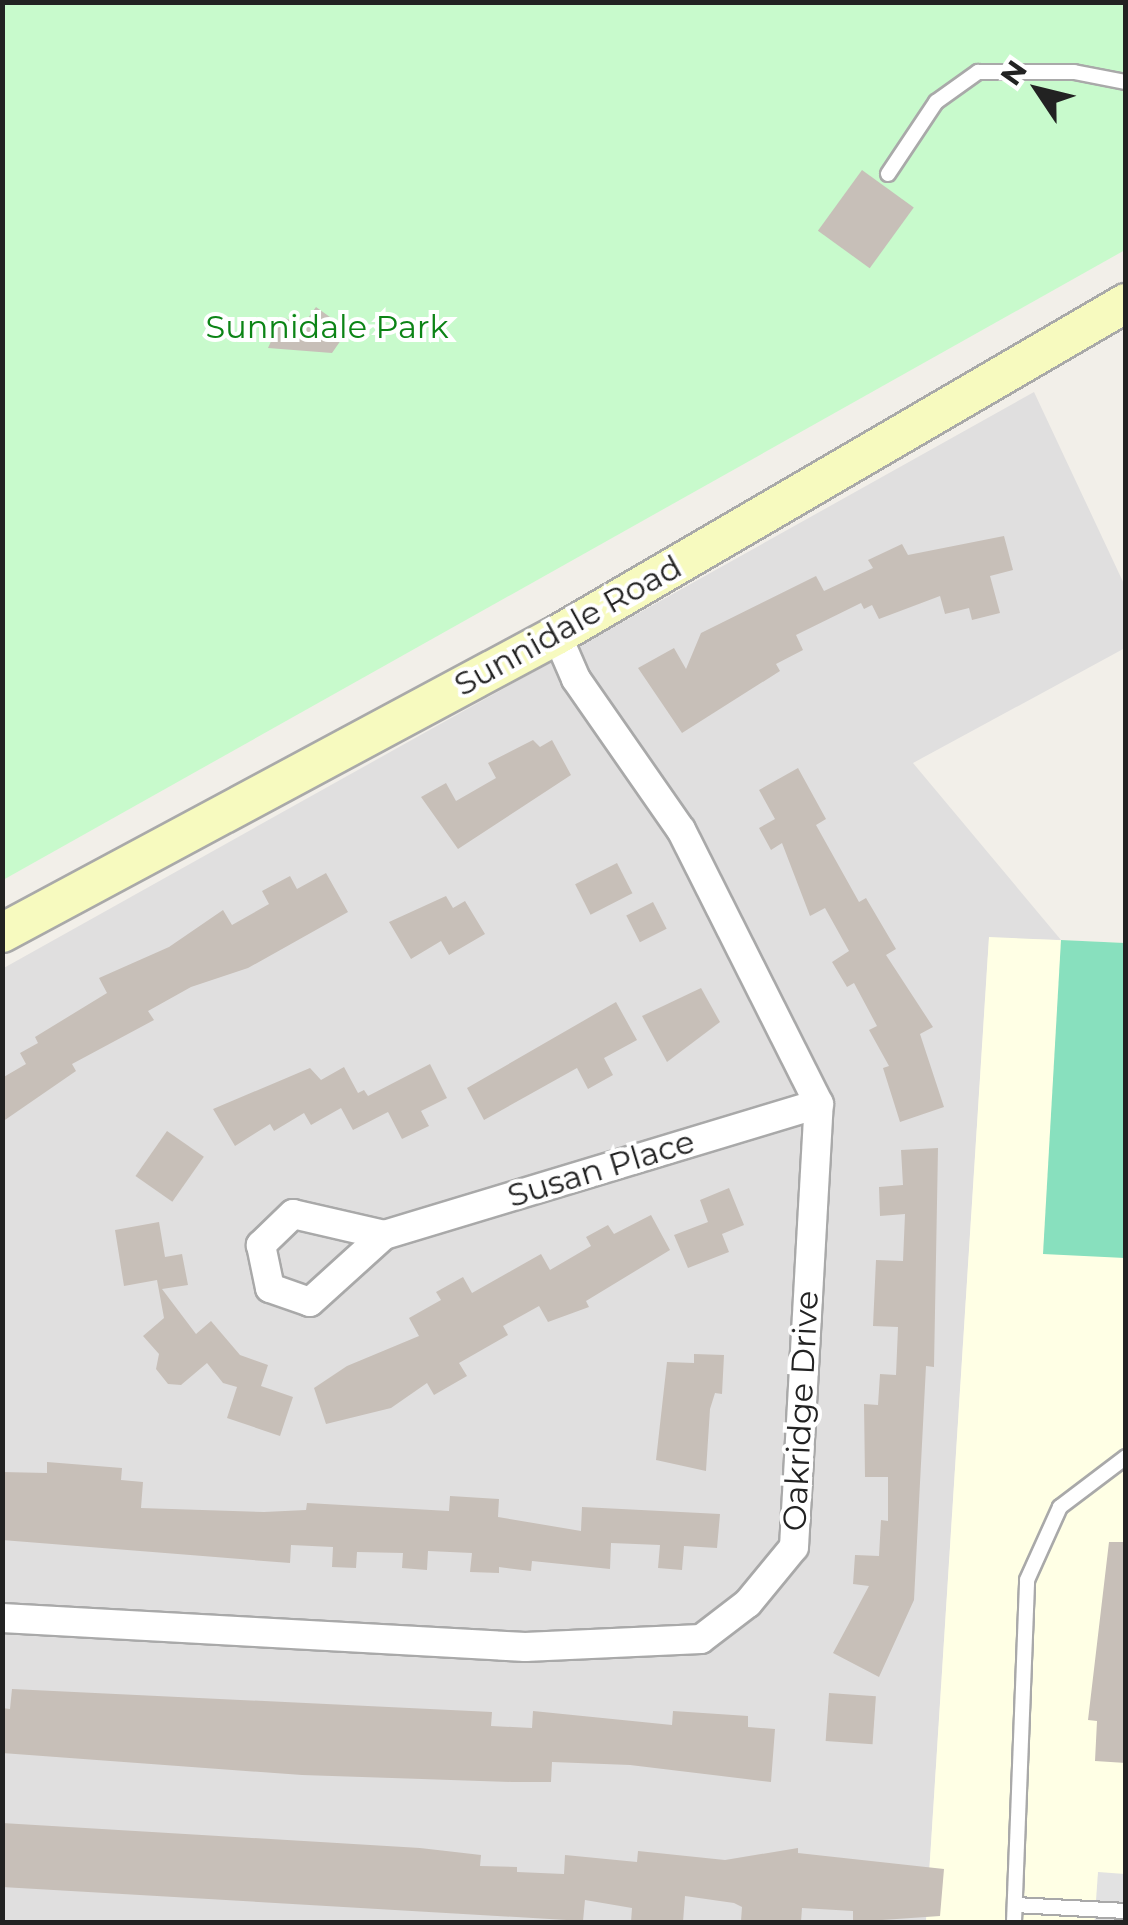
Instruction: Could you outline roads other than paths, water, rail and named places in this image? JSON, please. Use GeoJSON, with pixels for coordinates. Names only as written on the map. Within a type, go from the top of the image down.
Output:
{"type":"FeatureCollection","features":[{"type":"Feature","properties":{"kind":"main road","name":"Sunnidale Road"},"geometry":{"type":"LineString","coordinates":[[2,933],[558,635],[1126,303]]}},
{"type":"Feature","properties":{"kind":"street","name":"Oakridge Drive"},"geometry":{"type":"LineString","coordinates":[[2,1618],[525,1648],[701,1640],[748,1603],[794,1546],[819,1104],[682,830],[576,678],[558,635]]}},
{"type":"Feature","properties":{"kind":"street","name":"Susan Place"},"geometry":{"type":"LineString","coordinates":[[384,1235],[819,1104]]}},
{"type":"Feature","properties":{"kind":"lane"},"geometry":{"type":"LineString","coordinates":[[888,174],[936,102],[978,72],[1074,72],[1126,82]]}},
{"type":"Feature","properties":{"kind":"lane"},"geometry":{"type":"LineString","coordinates":[[1014,1922],[1027,1580],[1060,1506],[1126,1458]]}},
{"type":"Feature","properties":{"kind":"lane"},"geometry":{"type":"LineString","coordinates":[[1014,1906],[1126,1911]]}},
{"type":"Feature","properties":{"kind":"park label","name":"Sunnidale Park"},"geometry":{"type":"Point","coordinates":[327,327]}}]}
